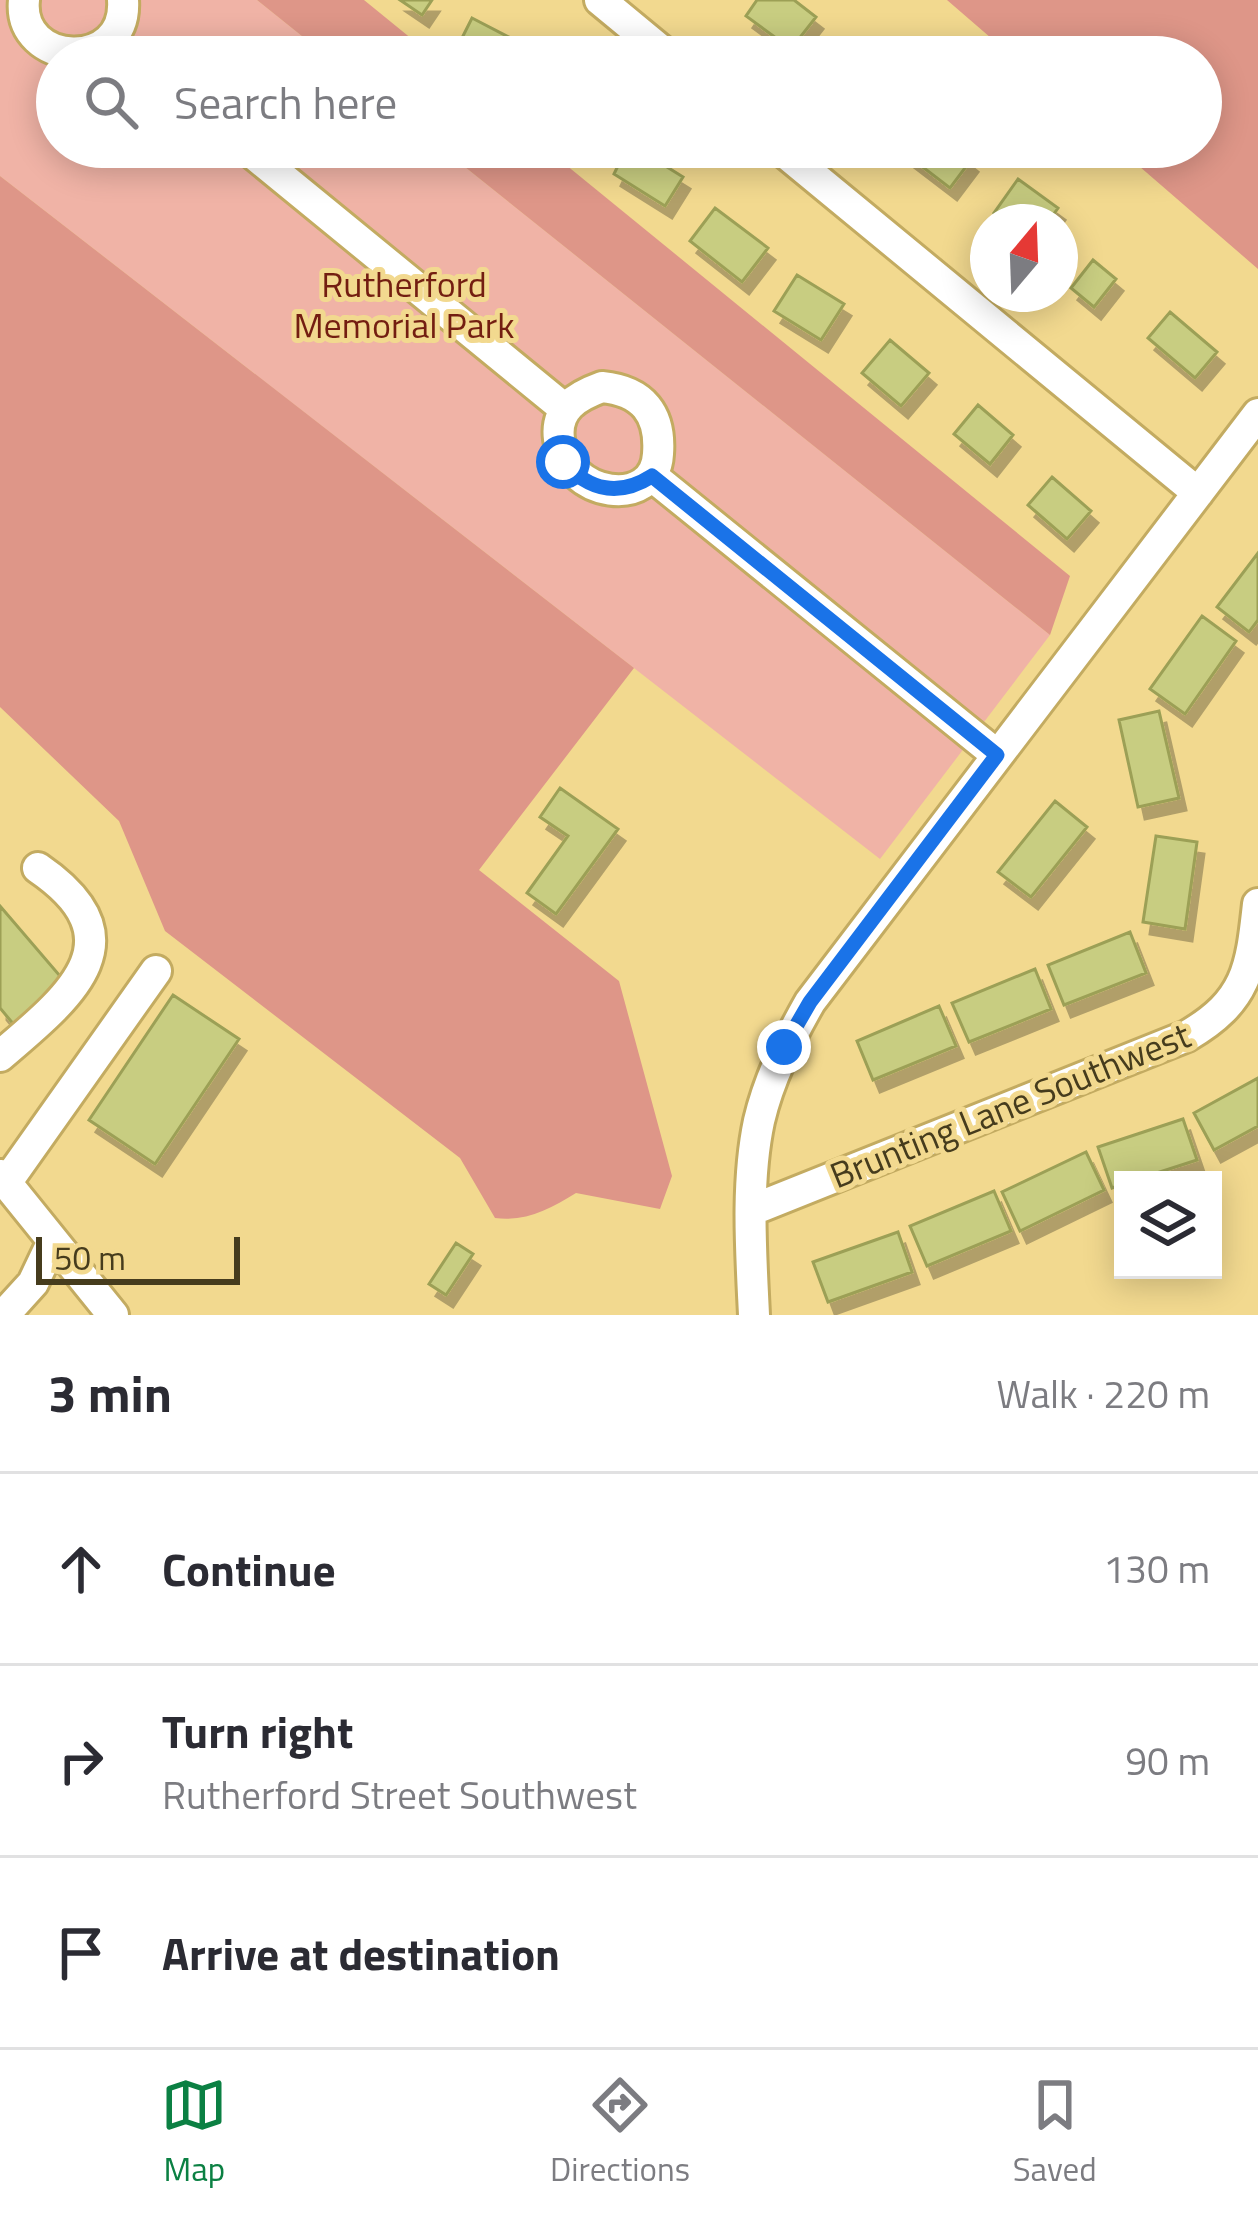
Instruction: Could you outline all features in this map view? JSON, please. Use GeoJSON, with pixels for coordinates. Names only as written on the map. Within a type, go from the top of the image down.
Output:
{"type":"FeatureCollection","features":[{"type":"Feature","properties":{"kind":"street"},"geometry":{"type":"LineString","coordinates":[[24,0],[22,9],[36,37]]}},
{"type":"Feature","properties":{"kind":"street"},"geometry":{"type":"LineString","coordinates":[[123,0],[123,36]]}},
{"type":"Feature","properties":{"kind":"street"},"geometry":{"type":"LineString","coordinates":[[600,0],[644,36]]}},
{"type":"Feature","properties":{"kind":"street"},"geometry":{"type":"LineString","coordinates":[[271,168],[565,410]]}},
{"type":"Feature","properties":{"kind":"street"},"geometry":{"type":"LineString","coordinates":[[803,168],[1198,493]]}},
{"type":"Feature","properties":{"kind":"street"},"geometry":{"type":"LineString","coordinates":[[602,387],[618,388],[646,403],[658,421],[658,466],[652,476],[622,490],[588,484],[576,476],[563,462],[557,428],[575,398],[602,387]]}},
{"type":"Feature","properties":{"kind":"street"},"geometry":{"type":"LineString","coordinates":[[754,1315],[752,1210],[760,1118],[784,1047],[810,1002],[1258,414]]}},
{"type":"Feature","properties":{"kind":"street"},"geometry":{"type":"LineString","coordinates":[[652,476],[997,755]]}},
{"type":"Feature","properties":{"kind":"street"},"geometry":{"type":"LineString","coordinates":[[0,1056],[50,1013],[80,979],[92,938],[84,912],[67,888],[38,868]]}},
{"type":"Feature","properties":{"kind":"street","name":"Brunting Lane Southwest"},"geometry":{"type":"LineString","coordinates":[[752,1210],[1187,1036],[1211,1022],[1229,1007],[1246,976],[1258,904]]}},
{"type":"Feature","properties":{"kind":"street"},"geometry":{"type":"LineString","coordinates":[[113,1315],[3,1179],[156,971]]}},
{"type":"Feature","properties":{"kind":"street"},"geometry":{"type":"LineString","coordinates":[[4,1315],[33,1283],[53,1241]]}},
{"type":"Feature","properties":{"kind":"green space","name":"Rutherford Memorial Park"},"geometry":{"type":"Polygon","coordinates":[[[0,0],[257,0],[302,36],[36,36],[36,168],[466,168],[1050,635],[880,859],[0,176],[0,0]]]}},
{"type":"Feature","properties":{"kind":"shaded area"},"geometry":{"type":"Polygon","coordinates":[[[257,0],[364,0],[408,36],[302,36],[257,0]]]}},
{"type":"Feature","properties":{"kind":"shaded area"},"geometry":{"type":"Polygon","coordinates":[[[947,0],[1258,0],[1258,269],[1141,168],[1222,168],[1222,36],[989,36],[947,0]]]}},
{"type":"Feature","properties":{"kind":"shaded area"},"geometry":{"type":"Polygon","coordinates":[[[466,168],[570,168],[1070,576],[1050,635],[466,168]]]}},
{"type":"Feature","properties":{"kind":"shaded area"},"geometry":{"type":"Polygon","coordinates":[[[0,176],[634,668],[479,870],[619,981],[672,1176],[660,1209],[576,1193],[537,1213],[495,1218],[460,1158],[165,931],[119,821],[0,707],[0,176]]]}},
{"type":"Feature","properties":{"kind":"building"},"geometry":{"type":"Polygon","coordinates":[[[400,0],[432,0],[422,15],[400,0]]]}},
{"type":"Feature","properties":{"kind":"building"},"geometry":{"type":"Polygon","coordinates":[[[757,0],[794,0],[816,17],[801,36],[773,36],[746,16],[757,0]]]}},
{"type":"Feature","properties":{"kind":"building"},"geometry":{"type":"Polygon","coordinates":[[[472,18],[507,36],[463,36],[472,18]]]}},
{"type":"Feature","properties":{"kind":"building"},"geometry":{"type":"Polygon","coordinates":[[[617,168],[669,168],[683,177],[665,206],[614,174],[617,168]]]}},
{"type":"Feature","properties":{"kind":"building"},"geometry":{"type":"Polygon","coordinates":[[[924,168],[965,168],[950,188],[924,168]]]}},
{"type":"Feature","properties":{"kind":"building"},"geometry":{"type":"Polygon","coordinates":[[[1018,179],[1052,204],[1000,204],[1018,179]]]}},
{"type":"Feature","properties":{"kind":"building"},"geometry":{"type":"Polygon","coordinates":[[[715,208],[768,248],[742,282],[690,241],[715,208]]]}},
{"type":"Feature","properties":{"kind":"building"},"geometry":{"type":"Polygon","coordinates":[[[1093,260],[1116,279],[1094,307],[1078,294],[1078,279],[1093,260]]]}},
{"type":"Feature","properties":{"kind":"building"},"geometry":{"type":"Polygon","coordinates":[[[797,275],[844,304],[821,340],[774,311],[797,275]]]}},
{"type":"Feature","properties":{"kind":"building"},"geometry":{"type":"Polygon","coordinates":[[[1170,312],[1217,352],[1195,378],[1148,338],[1170,312]]]}},
{"type":"Feature","properties":{"kind":"building"},"geometry":{"type":"Polygon","coordinates":[[[890,340],[929,373],[901,406],[862,373],[890,340]]]}},
{"type":"Feature","properties":{"kind":"building"},"geometry":{"type":"Polygon","coordinates":[[[978,405],[1013,435],[990,464],[954,434],[978,405]]]}},
{"type":"Feature","properties":{"kind":"building"},"geometry":{"type":"Polygon","coordinates":[[[1052,477],[1091,511],[1067,539],[1028,505],[1052,477]]]}},
{"type":"Feature","properties":{"kind":"building"},"geometry":{"type":"Polygon","coordinates":[[[1258,553],[1258,620],[1249,632],[1217,607],[1258,553]]]}},
{"type":"Feature","properties":{"kind":"building"},"geometry":{"type":"Polygon","coordinates":[[[1202,616],[1236,641],[1185,714],[1150,689],[1202,616]]]}},
{"type":"Feature","properties":{"kind":"building"},"geometry":{"type":"Polygon","coordinates":[[[1159,711],[1179,798],[1138,807],[1119,720],[1159,711]]]}},
{"type":"Feature","properties":{"kind":"building"},"geometry":{"type":"Polygon","coordinates":[[[560,788],[618,829],[556,914],[527,893],[568,836],[540,817],[560,788]]]}},
{"type":"Feature","properties":{"kind":"building"},"geometry":{"type":"Polygon","coordinates":[[[1055,801],[1087,827],[1031,897],[998,872],[1055,801]]]}},
{"type":"Feature","properties":{"kind":"building"},"geometry":{"type":"Polygon","coordinates":[[[1156,836],[1197,842],[1185,929],[1143,922],[1156,836]]]}},
{"type":"Feature","properties":{"kind":"building"},"geometry":{"type":"Polygon","coordinates":[[[0,906],[66,983],[15,1026],[0,1008],[0,906]]]}},
{"type":"Feature","properties":{"kind":"building"},"geometry":{"type":"Polygon","coordinates":[[[1130,932],[1146,973],[1064,1005],[1048,965],[1130,932]]]}},
{"type":"Feature","properties":{"kind":"building"},"geometry":{"type":"Polygon","coordinates":[[[1035,969],[1051,1009],[969,1042],[952,1003],[1035,969]]]}},
{"type":"Feature","properties":{"kind":"building"},"geometry":{"type":"Polygon","coordinates":[[[173,995],[239,1039],[155,1164],[89,1120],[173,995]]]}},
{"type":"Feature","properties":{"kind":"building"},"geometry":{"type":"Polygon","coordinates":[[[939,1006],[956,1046],[873,1080],[857,1041],[939,1006]]]}},
{"type":"Feature","properties":{"kind":"building"},"geometry":{"type":"Polygon","coordinates":[[[1258,1078],[1258,1126],[1214,1150],[1194,1113],[1258,1078]]]}},
{"type":"Feature","properties":{"kind":"building"},"geometry":{"type":"Polygon","coordinates":[[[1183,1119],[1197,1160],[1163,1171],[1114,1171],[1112,1188],[1098,1147],[1183,1119]]]}},
{"type":"Feature","properties":{"kind":"building"},"geometry":{"type":"Polygon","coordinates":[[[1086,1152],[1104,1190],[1020,1231],[1002,1192],[1086,1152]]]}},
{"type":"Feature","properties":{"kind":"building"},"geometry":{"type":"Polygon","coordinates":[[[994,1191],[1011,1231],[927,1266],[910,1226],[994,1191]]]}},
{"type":"Feature","properties":{"kind":"building"},"geometry":{"type":"Polygon","coordinates":[[[898,1232],[912,1272],[828,1302],[813,1262],[898,1232]]]}},
{"type":"Feature","properties":{"kind":"building"},"geometry":{"type":"Polygon","coordinates":[[[456,1243],[473,1254],[446,1295],[429,1284],[456,1243]]]}},
{"type":"Feature","properties":{"kind":"route"},"geometry":{"type":"LineString","coordinates":[[563,462],[588,484],[605,489],[622,490],[652,476],[997,755],[810,1002],[784,1047]]}}]}
